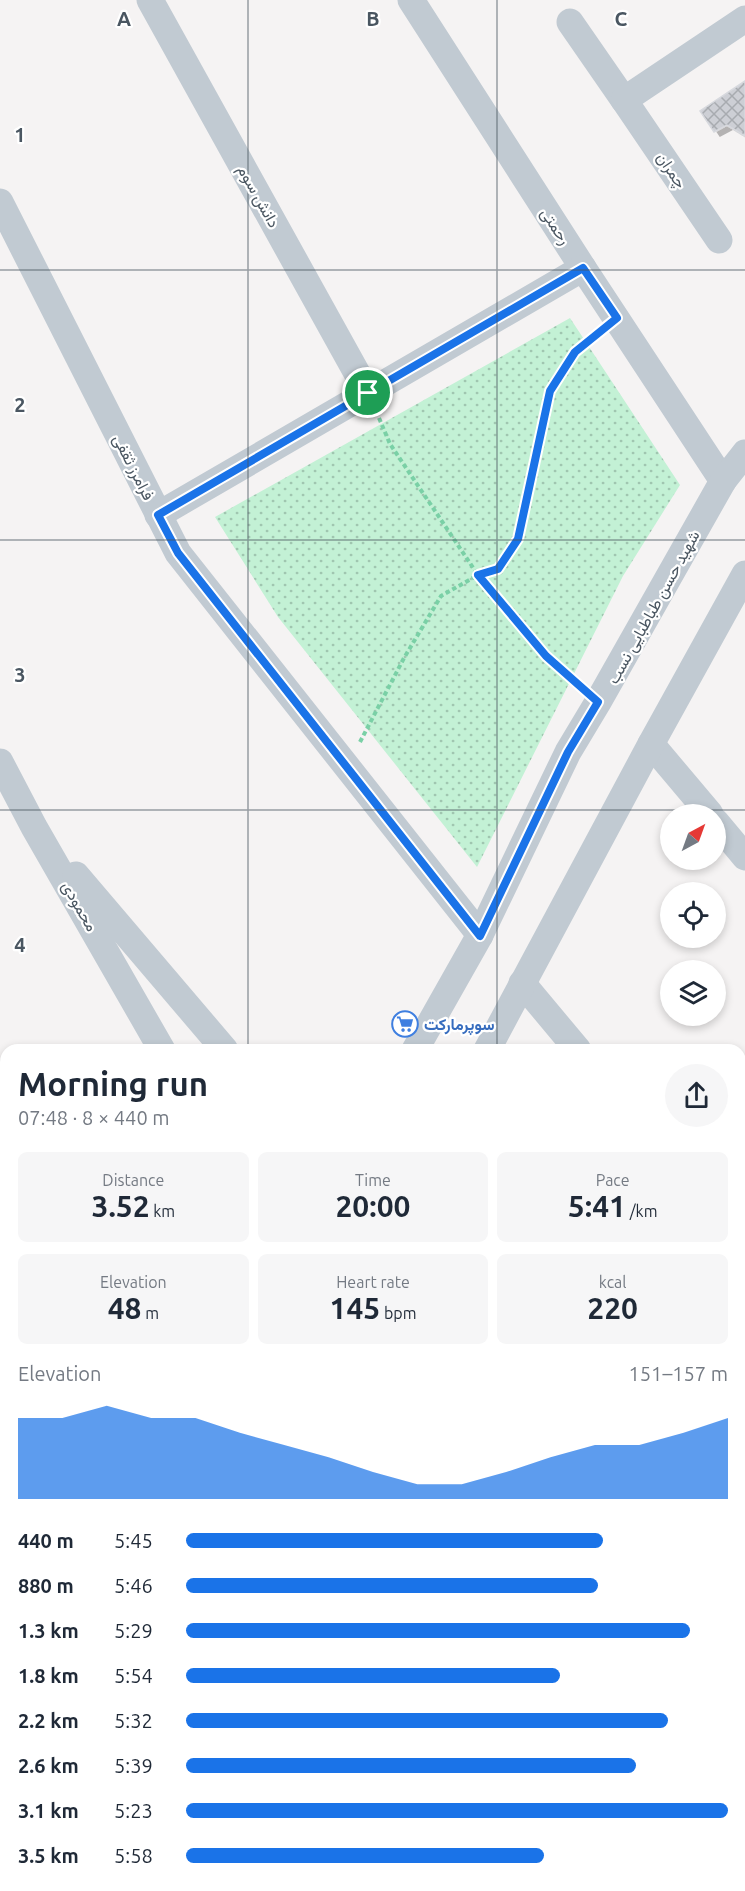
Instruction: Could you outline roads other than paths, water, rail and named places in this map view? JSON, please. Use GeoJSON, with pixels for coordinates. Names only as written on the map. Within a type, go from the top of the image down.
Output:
{"type":"FeatureCollection","features":[{"type":"Feature","properties":{"kind":"street","name":"دانش سوم"},"geometry":{"type":"LineString","coordinates":[[150,0],[368,393]]}},
{"type":"Feature","properties":{"kind":"street","name":"رحمتی"},"geometry":{"type":"LineString","coordinates":[[411,0],[723,482]]}},
{"type":"Feature","properties":{"kind":"street"},"geometry":{"type":"LineString","coordinates":[[624,100],[745,19]]}},
{"type":"Feature","properties":{"kind":"street","name":"چمران"},"geometry":{"type":"LineString","coordinates":[[570,22],[719,240]]}},
{"type":"Feature","properties":{"kind":"street","name":"فرامرز ثقفی"},"geometry":{"type":"LineString","coordinates":[[0,202],[178,553],[480,936]]}},
{"type":"Feature","properties":{"kind":"street"},"geometry":{"type":"LineString","coordinates":[[158,515],[583,268]]}},
{"type":"Feature","properties":{"kind":"street","name":"شهید حسن طباطبایی نسب"},"geometry":{"type":"LineString","coordinates":[[418,1044],[480,936],[568,752],[723,482],[745,453]]}},
{"type":"Feature","properties":{"kind":"street"},"geometry":{"type":"LineString","coordinates":[[490,1044],[745,574]]}},
{"type":"Feature","properties":{"kind":"street"},"geometry":{"type":"LineString","coordinates":[[651,744],[702,804]]}},
{"type":"Feature","properties":{"kind":"street","name":"محمودی"},"geometry":{"type":"LineString","coordinates":[[0,762],[34,827],[159,1044]]}},
{"type":"Feature","properties":{"kind":"street"},"geometry":{"type":"LineString","coordinates":[[34,827],[220,1044]]}},
{"type":"Feature","properties":{"kind":"street"},"geometry":{"type":"LineString","coordinates":[[726,834],[745,857]]}},
{"type":"Feature","properties":{"kind":"street"},"geometry":{"type":"LineString","coordinates":[[522,983],[573,1044]]}},
{"type":"Feature","properties":{"kind":"place","name":"سوپرمارکت"},"geometry":{"type":"Point","coordinates":[405,1024]}}]}
